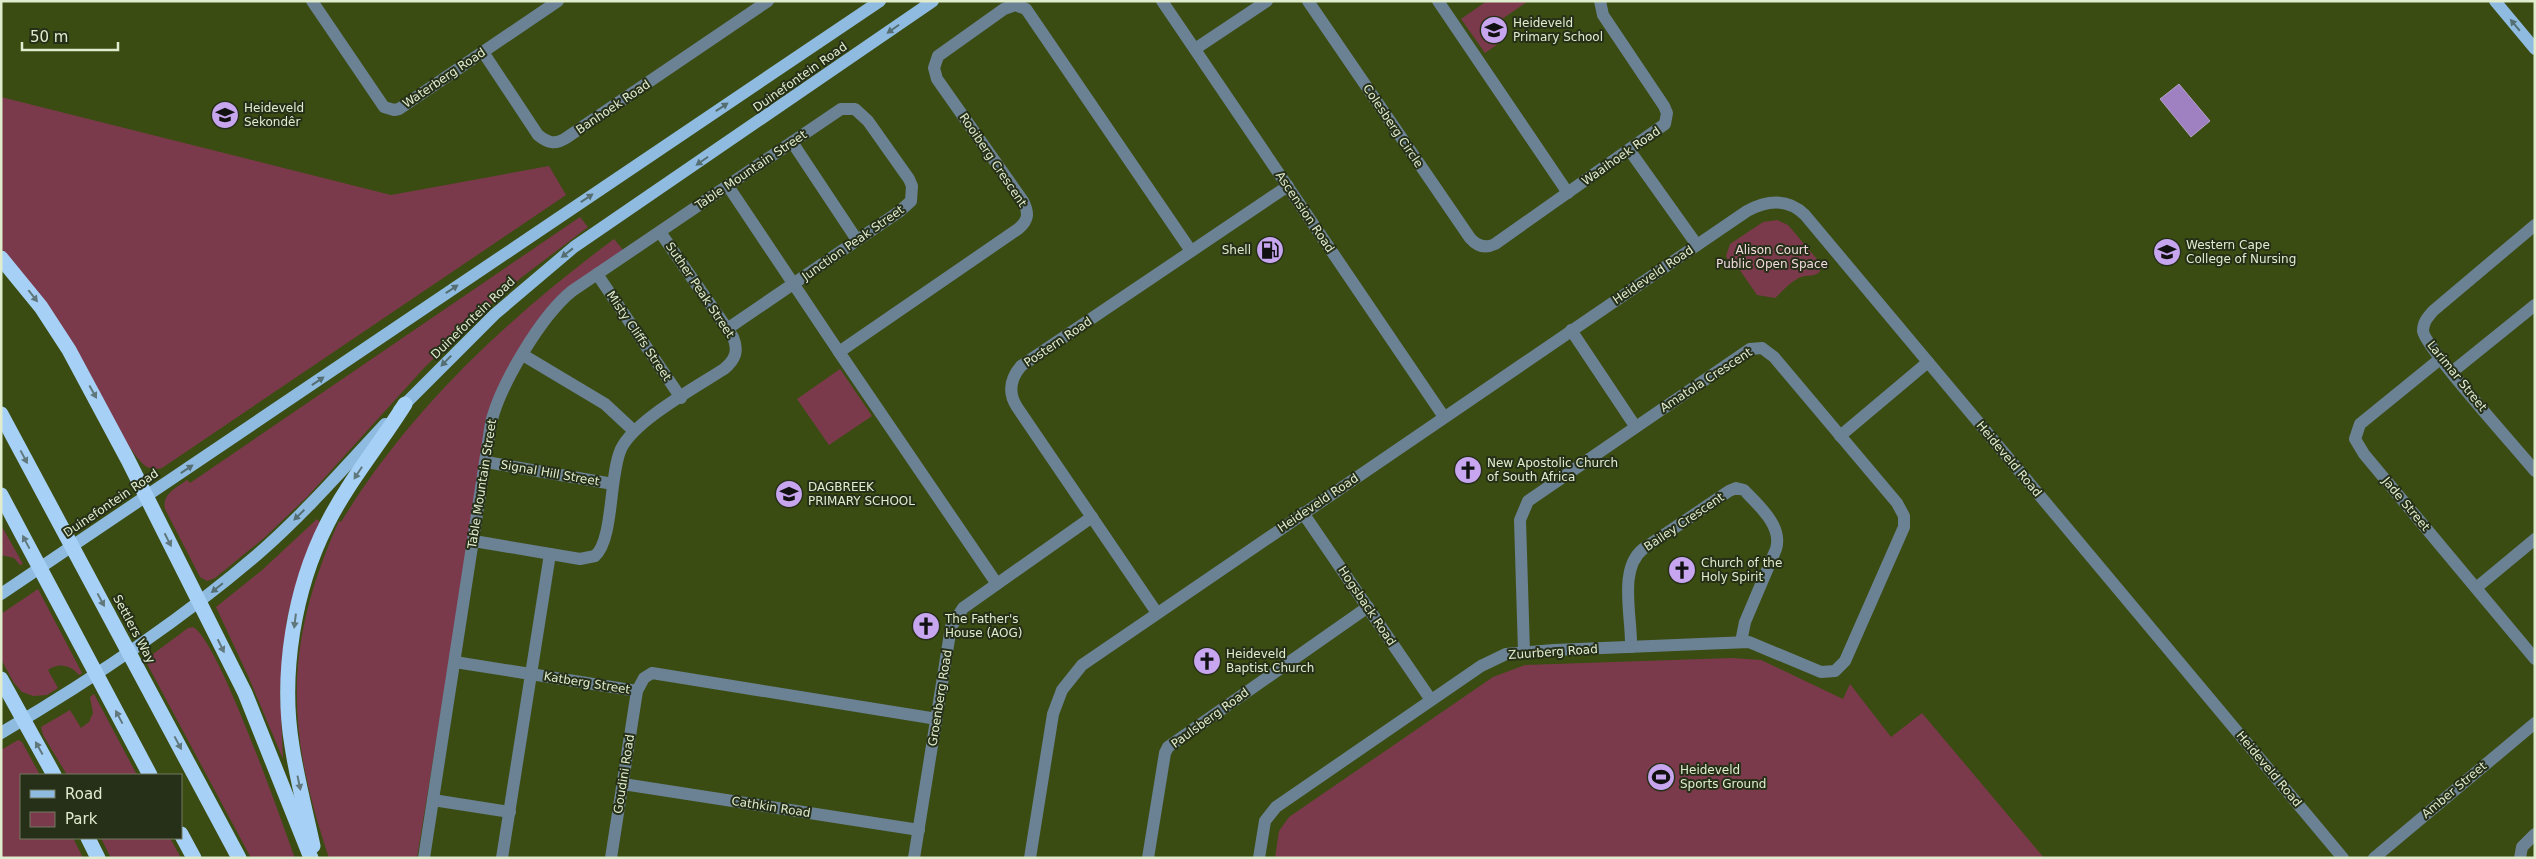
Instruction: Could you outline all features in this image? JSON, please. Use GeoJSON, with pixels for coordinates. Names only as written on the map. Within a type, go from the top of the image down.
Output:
{"type":"FeatureCollection","features":[{"type":"Feature","properties":{"kind":"highway"},"geometry":{"type":"LineString","coordinates":[[1,258],[41,306],[69,350],[146,496],[245,693],[311,858]]}},
{"type":"Feature","properties":{"kind":"highway"},"geometry":{"type":"LineString","coordinates":[[315,858],[291,744],[289,698],[296,610],[307,570],[329,521],[405,404]]}},
{"type":"Feature","properties":{"kind":"highway","name":"Settlers Way"},"geometry":{"type":"LineString","coordinates":[[1,414],[239,858]]}},
{"type":"Feature","properties":{"kind":"highway"},"geometry":{"type":"LineString","coordinates":[[1,495],[149,774]]}},
{"type":"Feature","properties":{"kind":"highway"},"geometry":{"type":"LineString","coordinates":[[1,679],[53,774]]}},
{"type":"Feature","properties":{"kind":"highway"},"geometry":{"type":"LineString","coordinates":[[182,836],[194,858]]}},
{"type":"Feature","properties":{"kind":"highway"},"geometry":{"type":"LineString","coordinates":[[88,839],[98,858]]}},
{"type":"Feature","properties":{"kind":"main road","name":"Duinefontein Road"},"geometry":{"type":"LineString","coordinates":[[3,592],[880,1]]}},
{"type":"Feature","properties":{"kind":"main road","name":"Duinefontein Road"},"geometry":{"type":"LineString","coordinates":[[1,733],[163,629],[258,554],[303,512],[405,404],[504,304],[574,247],[933,1]]}},
{"type":"Feature","properties":{"kind":"main road"},"geometry":{"type":"LineString","coordinates":[[2495,1],[2535,49]]}},
{"type":"Feature","properties":{"kind":"street","name":"Waterberg Road"},"geometry":{"type":"LineString","coordinates":[[312,1],[384,107],[388,109],[399,109],[558,1]]}},
{"type":"Feature","properties":{"kind":"street","name":"Banhoek Road"},"geometry":{"type":"LineString","coordinates":[[483,52],[538,135],[548,142],[555,143],[566,138],[768,1]]}},
{"type":"Feature","properties":{"kind":"street"},"geometry":{"type":"LineString","coordinates":[[1195,49],[1266,1]]}},
{"type":"Feature","properties":{"kind":"street","name":"Colesberg Circle"},"geometry":{"type":"LineString","coordinates":[[1308,1],[1470,238],[1482,246]]}},
{"type":"Feature","properties":{"kind":"street"},"geometry":{"type":"LineString","coordinates":[[1438,1],[1568,193]]}},
{"type":"Feature","properties":{"kind":"street","name":"Waaihoek Road"},"geometry":{"type":"LineString","coordinates":[[1482,246],[1495,244],[1663,127],[1667,113],[1603,15],[1600,1]]}},
{"type":"Feature","properties":{"kind":"street","name":"Ascension Road"},"geometry":{"type":"LineString","coordinates":[[1165,3],[1444,417]]}},
{"type":"Feature","properties":{"kind":"street","name":"Rooiberg Crescent"},"geometry":{"type":"LineString","coordinates":[[839,352],[1018,229],[1026,221],[1028,215],[1023,201],[937,79],[934,68],[936,60],[942,52],[1004,9],[1015,5],[1023,7],[1028,12],[1191,251]]}},
{"type":"Feature","properties":{"kind":"street","name":"Table Mountain Street"},"geometry":{"type":"LineString","coordinates":[[424,858],[495,409],[523,355],[542,324],[564,298],[596,274],[841,109],[855,109]]}},
{"type":"Feature","properties":{"kind":"street","name":"Junction Peak Street"},"geometry":{"type":"LineString","coordinates":[[727,329],[900,211],[911,201],[912,194],[909,179],[868,121],[855,109]]}},
{"type":"Feature","properties":{"kind":"street"},"geometry":{"type":"LineString","coordinates":[[792,142],[857,240]]}},
{"type":"Feature","properties":{"kind":"street"},"geometry":{"type":"LineString","coordinates":[[1630,150],[1697,245]]}},
{"type":"Feature","properties":{"kind":"street"},"geometry":{"type":"LineString","coordinates":[[728,186],[997,584]]}},
{"type":"Feature","properties":{"kind":"street","name":"Postern Road"},"geometry":{"type":"LineString","coordinates":[[1157,613],[1014,402],[1011,389],[1014,376],[1021,366],[1288,186]]}},
{"type":"Feature","properties":{"kind":"street","name":"Heideveld Road"},"geometry":{"type":"LineString","coordinates":[[1030,858],[1053,714],[1062,690],[1082,665],[1747,211],[1760,205],[1774,202],[1793,206],[1805,215],[2343,858]]}},
{"type":"Feature","properties":{"kind":"street","name":"Larimar Street"},"geometry":{"type":"LineString","coordinates":[[2535,226],[2428,316],[2424,323],[2423,332],[2440,358],[2535,471]]}},
{"type":"Feature","properties":{"kind":"street","name":"Suther Peak Street"},"geometry":{"type":"LineString","coordinates":[[474,541],[585,559],[598,553],[603,544],[621,449],[634,431],[724,369],[735,357],[736,344],[727,329],[660,232]]}},
{"type":"Feature","properties":{"kind":"street","name":"Misty Cliffs Street"},"geometry":{"type":"LineString","coordinates":[[596,274],[681,398]]}},
{"type":"Feature","properties":{"kind":"street"},"geometry":{"type":"LineString","coordinates":[[2452,372],[2535,305]]}},
{"type":"Feature","properties":{"kind":"street"},"geometry":{"type":"LineString","coordinates":[[1571,330],[1635,426]]}},
{"type":"Feature","properties":{"kind":"street","name":"Amatola Crescent"},"geometry":{"type":"LineString","coordinates":[[1524,652],[1520,520],[1523,509],[1534,495],[1746,352],[1758,347],[1766,349],[1774,357],[1902,510],[1905,521],[1845,661],[1835,671]]}},
{"type":"Feature","properties":{"kind":"street"},"geometry":{"type":"LineString","coordinates":[[523,355],[605,404],[634,431]]}},
{"type":"Feature","properties":{"kind":"street","name":"Jade Street"},"geometry":{"type":"LineString","coordinates":[[2440,358],[2360,424],[2356,439],[2364,454],[2535,659]]}},
{"type":"Feature","properties":{"kind":"street"},"geometry":{"type":"LineString","coordinates":[[1840,436],[1928,362]]}},
{"type":"Feature","properties":{"kind":"street","name":"Signal Hill Street"},"geometry":{"type":"LineString","coordinates":[[486,462],[614,484]]}},
{"type":"Feature","properties":{"kind":"street","name":"Bailey Crescent"},"geometry":{"type":"LineString","coordinates":[[1631,647],[1628,578],[1634,558],[1643,549],[1729,491],[1739,488],[1744,490],[1772,522],[1778,537],[1776,550],[1745,622],[1741,642]]}},
{"type":"Feature","properties":{"kind":"street","name":"Hogsback Road"},"geometry":{"type":"LineString","coordinates":[[1303,513],[1431,700]]}},
{"type":"Feature","properties":{"kind":"street","name":"Groenberg Road"},"geometry":{"type":"LineString","coordinates":[[914,858],[951,627],[955,619],[963,608],[1092,517]]}},
{"type":"Feature","properties":{"kind":"street"},"geometry":{"type":"LineString","coordinates":[[2476,588],[2535,539]]}},
{"type":"Feature","properties":{"kind":"street"},"geometry":{"type":"LineString","coordinates":[[455,662],[530,674],[550,554]]}},
{"type":"Feature","properties":{"kind":"street","name":"Paulsberg Road"},"geometry":{"type":"LineString","coordinates":[[1148,858],[1165,753],[1168,747],[1368,607]]}},
{"type":"Feature","properties":{"kind":"street","name":"Zuurberg Road"},"geometry":{"type":"LineString","coordinates":[[1259,858],[1265,821],[1276,807],[1481,666],[1506,654],[1749,642],[1772,650],[1820,672],[1835,671]]}},
{"type":"Feature","properties":{"kind":"street","name":"Katberg Street"},"geometry":{"type":"LineString","coordinates":[[502,858],[530,674],[637,691],[644,678],[657,673],[937,719]]}},
{"type":"Feature","properties":{"kind":"street","name":"Goudini Road"},"geometry":{"type":"LineString","coordinates":[[611,858],[637,691]]}},
{"type":"Feature","properties":{"kind":"street","name":"Amber Street"},"geometry":{"type":"LineString","coordinates":[[2374,858],[2535,723]]}},
{"type":"Feature","properties":{"kind":"street","name":"Cathkin Road"},"geometry":{"type":"LineString","coordinates":[[623,784],[919,830]]}},
{"type":"Feature","properties":{"kind":"street"},"geometry":{"type":"LineString","coordinates":[[433,800],[510,812]]}},
{"type":"Feature","properties":{"kind":"street"},"geometry":{"type":"LineString","coordinates":[[2520,858],[2522,848],[2535,834]]}},
{"type":"Feature","properties":{"kind":"green space"},"geometry":{"type":"Polygon","coordinates":[[[1487,1],[1528,1],[1492,26],[1502,41],[1485,53],[1461,19],[1487,1]]]}},
{"type":"Feature","properties":{"kind":"green space"},"geometry":{"type":"Polygon","coordinates":[[[1,97],[391,195],[549,166],[566,195],[162,468],[156,469],[146,466],[131,450],[86,366],[61,325],[1,248],[1,97]]]}},
{"type":"Feature","properties":{"kind":"green space"},"geometry":{"type":"Polygon","coordinates":[[[580,217],[588,227],[522,277],[472,321],[424,368],[308,496],[264,538],[215,578],[207,581],[200,577],[165,509],[166,499],[171,492],[187,480],[190,483],[580,217]]]}},
{"type":"Feature","properties":{"kind":"green space","name":"Alison Court Public Open Space"},"geometry":{"type":"Polygon","coordinates":[[[1777,220],[1788,225],[1822,265],[1818,273],[1797,279],[1775,298],[1757,295],[1735,263],[1729,262],[1726,256],[1730,244],[1763,222],[1777,220]]]}},
{"type":"Feature","properties":{"kind":"green space"},"geometry":{"type":"Polygon","coordinates":[[[614,239],[624,251],[558,296],[486,434],[417,858],[329,858],[315,812],[305,769],[299,728],[297,688],[300,649],[308,608],[321,566],[339,521],[341,522],[368,481],[398,441],[464,367],[537,300],[614,239]]]}},
{"type":"Feature","properties":{"kind":"green space"},"geometry":{"type":"Polygon","coordinates":[[[840,369],[872,416],[829,445],[797,399],[840,369]]]}},
{"type":"Feature","properties":{"kind":"green space"},"geometry":{"type":"Polygon","coordinates":[[[317,519],[320,522],[300,570],[287,619],[280,691],[283,759],[249,678],[216,607],[261,571],[317,519]]]}},
{"type":"Feature","properties":{"kind":"green space"},"geometry":{"type":"Polygon","coordinates":[[[1,525],[23,564],[20,565],[14,558],[1,555],[1,525]]]}},
{"type":"Feature","properties":{"kind":"green space"},"geometry":{"type":"Polygon","coordinates":[[[38,589],[82,673],[79,675],[69,667],[56,666],[48,670],[58,688],[47,695],[33,696],[22,692],[14,683],[1,659],[1,614],[38,589]]]}},
{"type":"Feature","properties":{"kind":"green space"},"geometry":{"type":"Polygon","coordinates":[[[193,627],[204,639],[233,696],[295,858],[251,858],[145,660],[188,628],[193,627]]]}},
{"type":"Feature","properties":{"kind":"green space","name":"Heideveld Sports Ground"},"geometry":{"type":"Polygon","coordinates":[[[1732,658],[1761,660],[1843,699],[1850,684],[1891,737],[1922,713],[2044,858],[1275,858],[1279,831],[1289,817],[1493,677],[1525,665],[1732,658]]]}},
{"type":"Feature","properties":{"kind":"green space"},"geometry":{"type":"Polygon","coordinates":[[[94,694],[136,774],[66,774],[43,735],[41,727],[70,710],[81,728],[89,722],[93,713],[90,697],[94,694]]]}},
{"type":"Feature","properties":{"kind":"green space"},"geometry":{"type":"Polygon","coordinates":[[[18,740],[22,742],[39,774],[20,774],[20,839],[74,839],[83,858],[1,858],[1,750],[18,740]]]}},
{"type":"Feature","properties":{"kind":"green space"},"geometry":{"type":"Polygon","coordinates":[[[102,839],[171,839],[181,858],[111,858],[102,839]]]}},
{"type":"Feature","properties":{"kind":"shaded area"},"geometry":{"type":"Polygon","coordinates":[[[2179,84],[2210,121],[2191,137],[2160,99],[2179,84]]]}},
{"type":"Feature","properties":{"kind":"place","name":"Heideveld Primary School"},"geometry":{"type":"Point","coordinates":[1494,30]}},
{"type":"Feature","properties":{"kind":"place","name":"Heideveld Sekondêr"},"geometry":{"type":"Point","coordinates":[225,115]}},
{"type":"Feature","properties":{"kind":"place","name":"Shell"},"geometry":{"type":"Point","coordinates":[1270,250]}},
{"type":"Feature","properties":{"kind":"place","name":"Western Cape College of Nursing"},"geometry":{"type":"Point","coordinates":[2167,252]}},
{"type":"Feature","properties":{"kind":"place","name":"New Apostolic Church of South Africa"},"geometry":{"type":"Point","coordinates":[1468,470]}},
{"type":"Feature","properties":{"kind":"place","name":"DAGBREEK PRIMARY SCHOOL"},"geometry":{"type":"Point","coordinates":[789,494]}},
{"type":"Feature","properties":{"kind":"place","name":"Church of the Holy Spirit"},"geometry":{"type":"Point","coordinates":[1682,570]}},
{"type":"Feature","properties":{"kind":"place","name":"The Father's House (AOG)"},"geometry":{"type":"Point","coordinates":[926,626]}},
{"type":"Feature","properties":{"kind":"place","name":"Heideveld Baptist Church"},"geometry":{"type":"Point","coordinates":[1207,661]}},
{"type":"Feature","properties":{"kind":"place","name":"Heideveld Sports Ground"},"geometry":{"type":"Point","coordinates":[1661,777]}}]}
